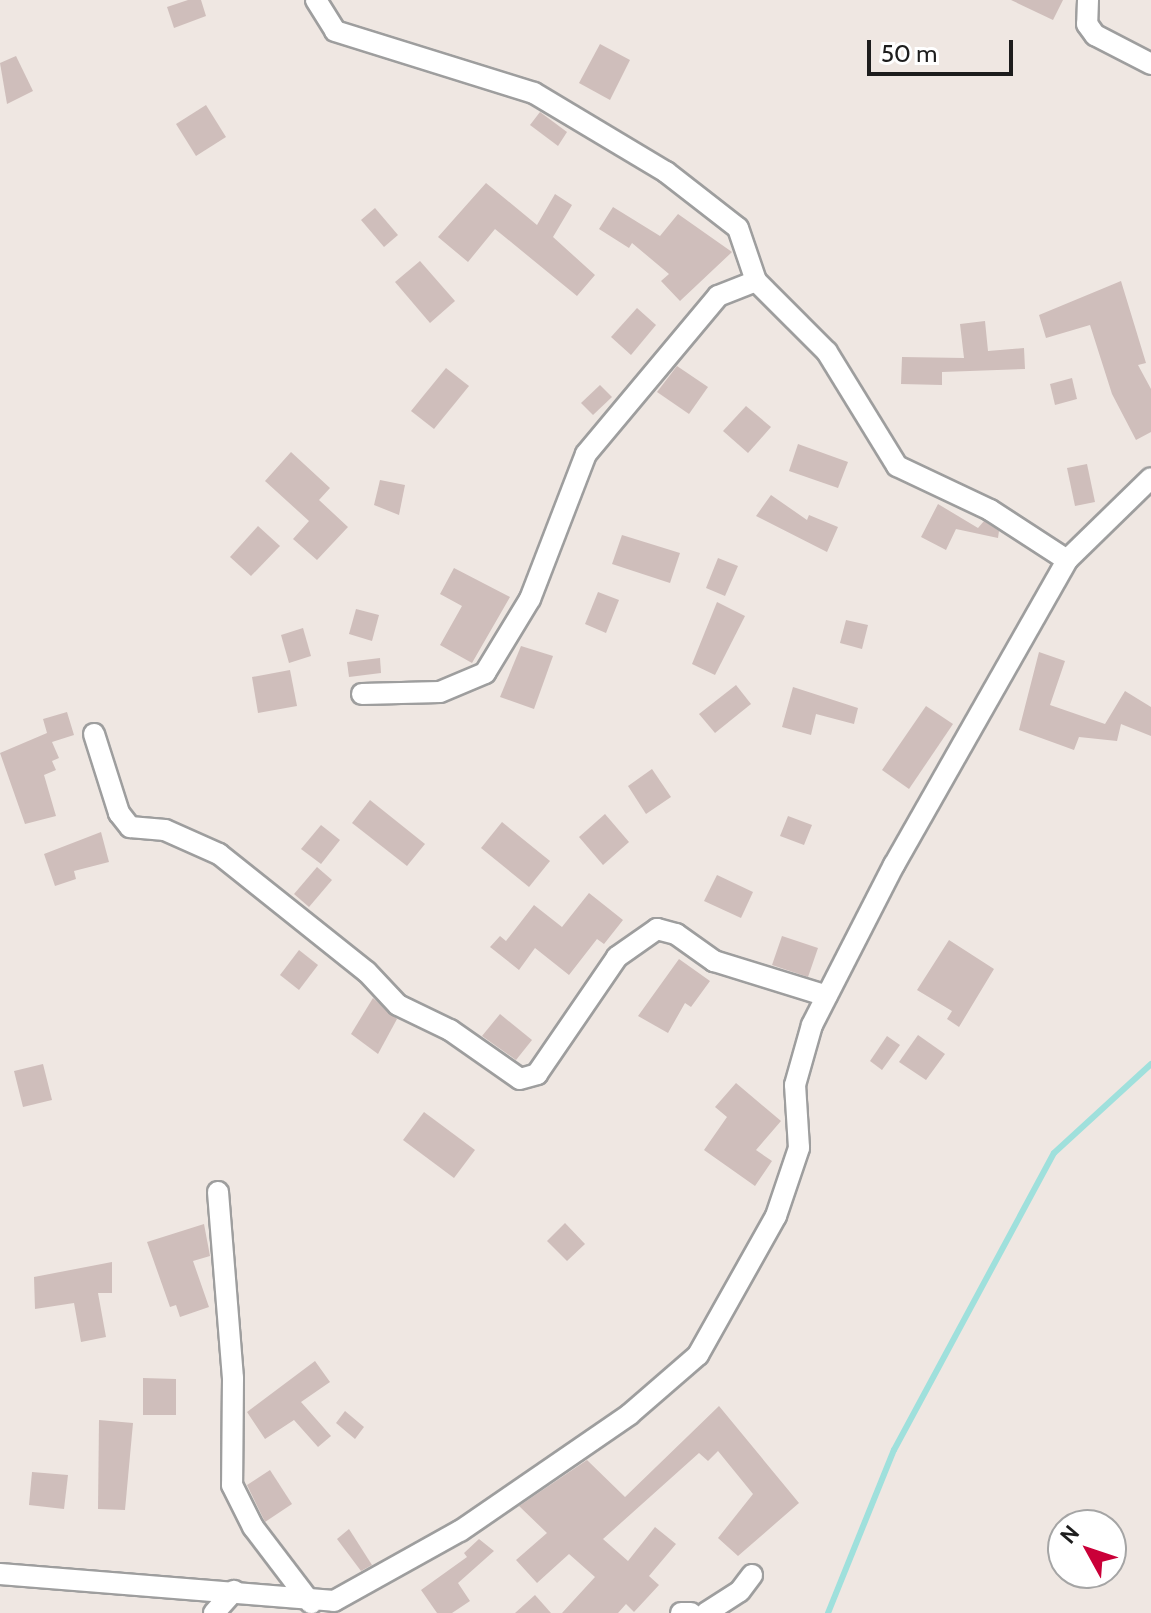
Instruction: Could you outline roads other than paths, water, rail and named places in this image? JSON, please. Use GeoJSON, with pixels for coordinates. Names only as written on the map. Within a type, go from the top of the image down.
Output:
{"type":"FeatureCollection","features":[{"type":"Feature","properties":{"kind":"street"},"geometry":{"type":"LineString","coordinates":[[316,0],[335,31],[534,93],[666,172],[738,228],[756,281],[827,352],[897,466],[990,510],[1067,560]]}},
{"type":"Feature","properties":{"kind":"street"},"geometry":{"type":"LineString","coordinates":[[1088,0],[1087,24],[1095,35],[1151,64]]}},
{"type":"Feature","properties":{"kind":"street"},"geometry":{"type":"LineString","coordinates":[[362,694],[440,692],[485,673],[530,599],[586,454],[718,296],[756,281]]}},
{"type":"Feature","properties":{"kind":"street"},"geometry":{"type":"LineString","coordinates":[[0,1574],[234,1591],[312,1606],[334,1601],[460,1531],[630,1414],[698,1355],[776,1216],[799,1148],[795,1085],[827,996],[894,865],[1067,560],[1151,478]]}},
{"type":"Feature","properties":{"kind":"street"},"geometry":{"type":"LineString","coordinates":[[94,734],[119,813],[130,827],[165,830],[219,854],[367,972],[398,1005],[450,1030],[520,1079],[537,1074],[617,957],[657,929],[676,934],[714,961],[827,996]]}},
{"type":"Feature","properties":{"kind":"street"},"geometry":{"type":"LineString","coordinates":[[218,1192],[233,1378],[232,1485],[253,1527],[312,1606]]}},
{"type":"Feature","properties":{"kind":"street"},"geometry":{"type":"LineString","coordinates":[[706,1613],[740,1591],[752,1575]]}},
{"type":"Feature","properties":{"kind":"street"},"geometry":{"type":"LineString","coordinates":[[214,1613],[234,1591]]}},
{"type":"Feature","properties":{"kind":"street"},"geometry":{"type":"LineString","coordinates":[[681,1613],[691,1613]]}},
{"type":"Feature","properties":{"kind":"waterway"},"geometry":{"type":"LineString","coordinates":[[828,1613],[894,1450],[1054,1153],[1151,1064]]}}]}
